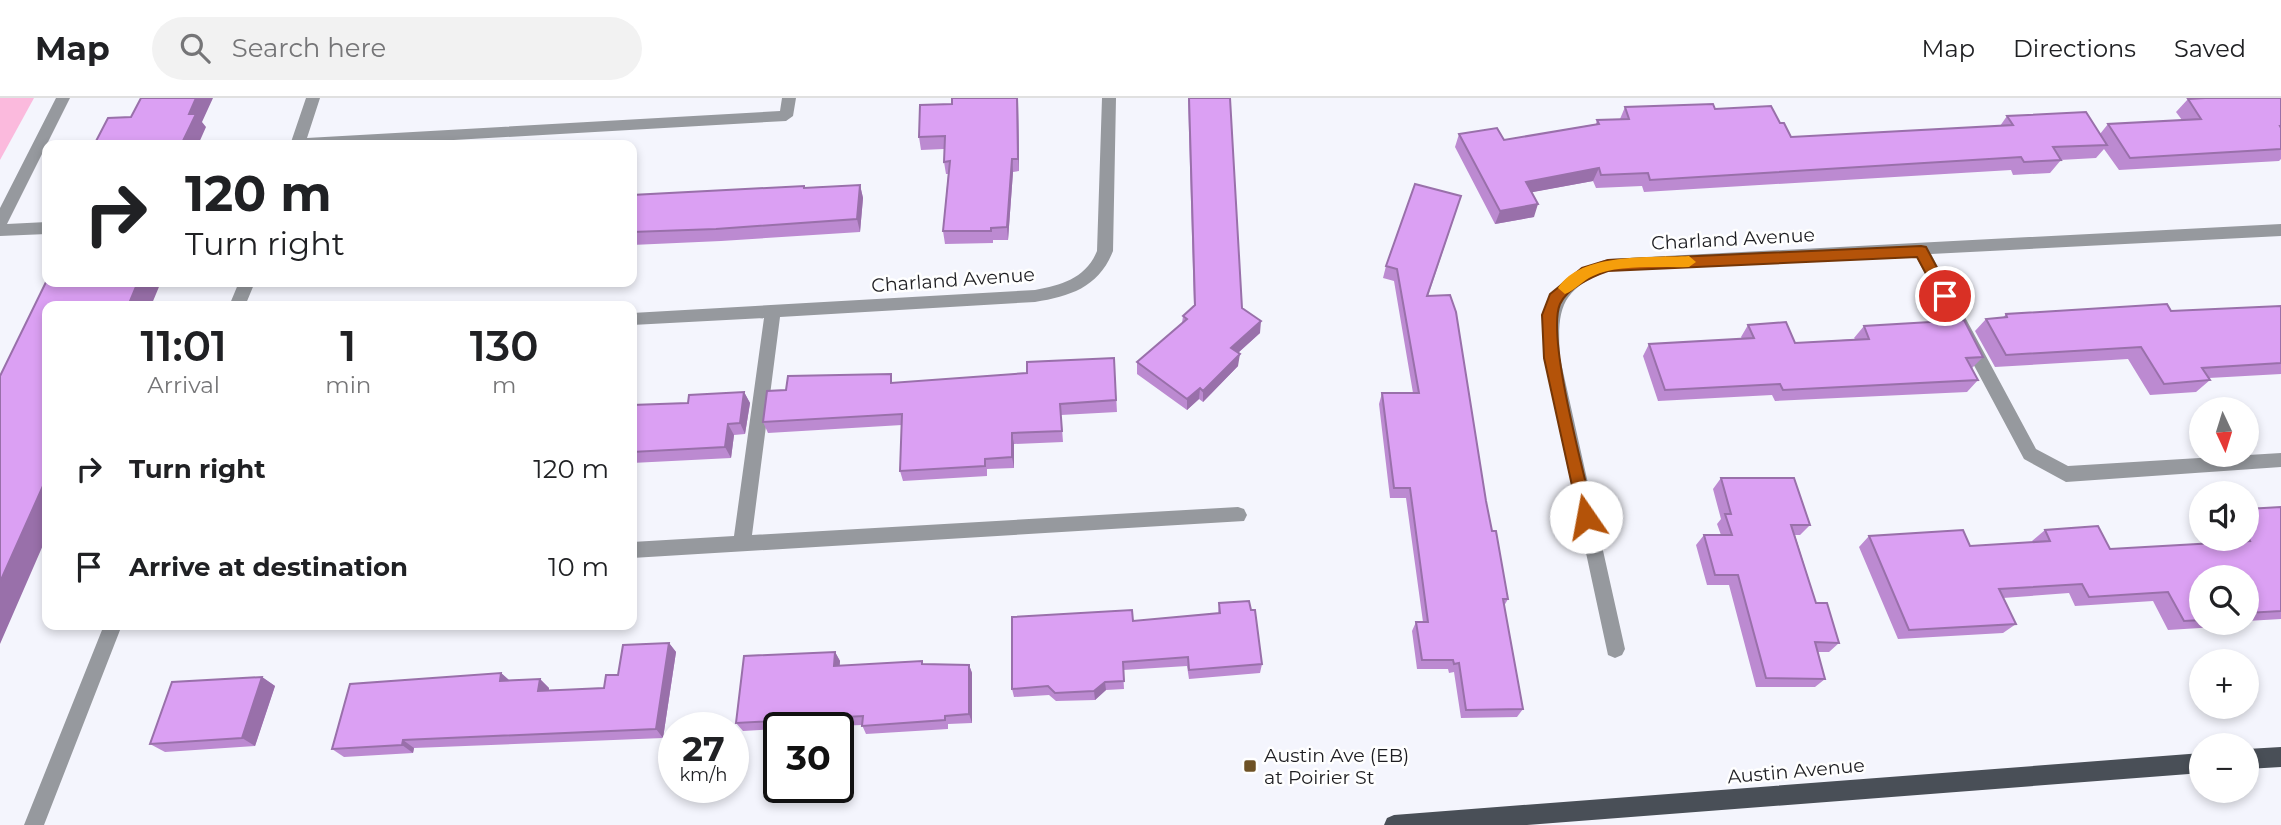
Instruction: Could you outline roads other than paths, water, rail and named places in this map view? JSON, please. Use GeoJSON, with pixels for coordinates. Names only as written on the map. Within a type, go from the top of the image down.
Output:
{"type":"FeatureCollection","features":[{"type":"Feature","properties":{"kind":"main road"},"geometry":{"type":"LineString","coordinates":[[2259,758],[2281,757]]}},
{"type":"Feature","properties":{"kind":"main road","name":"Austin Avenue"},"geometry":{"type":"LineString","coordinates":[[1394,825],[2189,763]]}},
{"type":"Feature","properties":{"kind":"street"},"geometry":{"type":"LineString","coordinates":[[0,223],[63,98]]}},
{"type":"Feature","properties":{"kind":"street"},"geometry":{"type":"LineString","coordinates":[[299,140],[313,98]]}},
{"type":"Feature","properties":{"kind":"street"},"geometry":{"type":"LineString","coordinates":[[384,140],[786,117],[789,98]]}},
{"type":"Feature","properties":{"kind":"street","name":"Charland Avenue"},"geometry":{"type":"LineString","coordinates":[[637,319],[1035,296],[1063,291],[1095,272],[1105,251],[1109,98]]}},
{"type":"Feature","properties":{"kind":"street"},"geometry":{"type":"LineString","coordinates":[[0,230],[42,228]]}},
{"type":"Feature","properties":{"kind":"street","name":"Charland Avenue"},"geometry":{"type":"LineString","coordinates":[[1615,649],[1552,358],[1550,315],[1555,298],[1587,272],[1608,265],[1921,251],[2281,230]]}},
{"type":"Feature","properties":{"kind":"street"},"geometry":{"type":"LineString","coordinates":[[1921,251],[2030,454],[2066,474],[2281,460]]}},
{"type":"Feature","properties":{"kind":"street"},"geometry":{"type":"LineString","coordinates":[[742,541],[773,312]]}},
{"type":"Feature","properties":{"kind":"street"},"geometry":{"type":"LineString","coordinates":[[637,550],[742,541],[1238,515]]}},
{"type":"Feature","properties":{"kind":"street"},"geometry":{"type":"LineString","coordinates":[[34,825],[111,630]]}},
{"type":"Feature","properties":{"kind":"place","name":"Austin Ave (EB) at Poirier St"},"geometry":{"type":"Point","coordinates":[1250,766]}}]}
